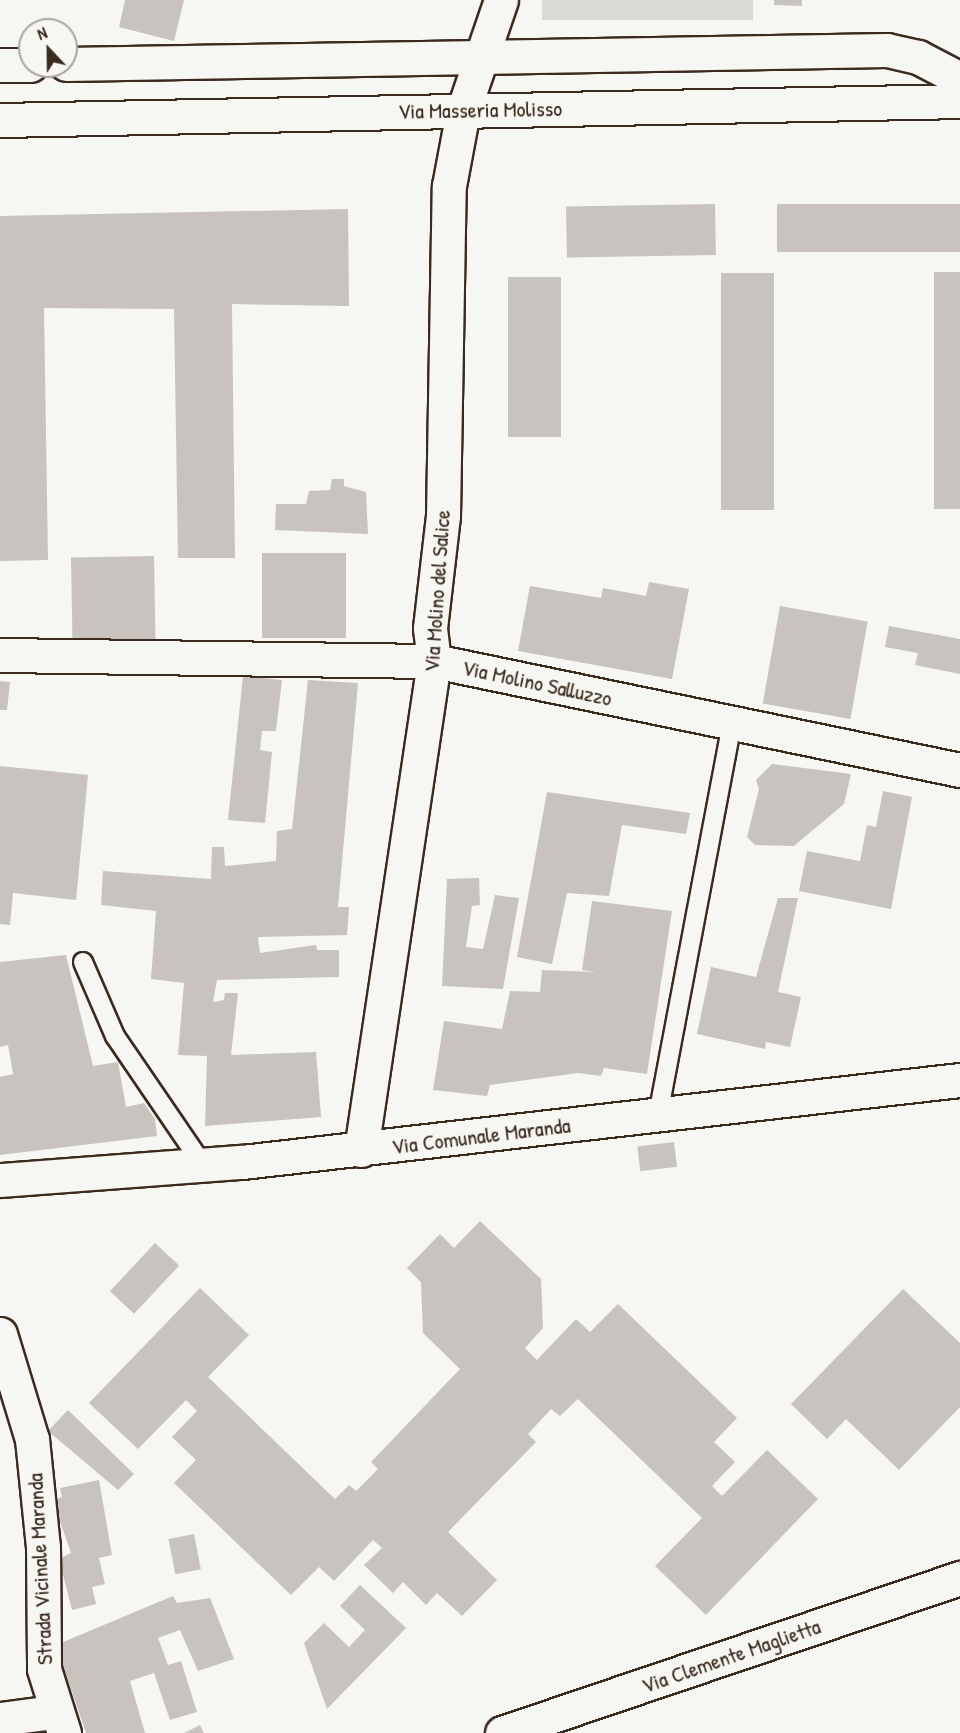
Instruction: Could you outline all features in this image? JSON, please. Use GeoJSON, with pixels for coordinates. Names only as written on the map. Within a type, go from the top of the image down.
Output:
{"type":"FeatureCollection","features":[{"type":"Feature","properties":{"kind":"street","name":"Via Molino del Salice"},"geometry":{"type":"LineString","coordinates":[[361,1149],[434,661],[430,628],[443,516],[449,186],[463,111],[501,0]]}},
{"type":"Feature","properties":{"kind":"street"},"geometry":{"type":"LineString","coordinates":[[78,64],[887,50],[918,57],[960,79]]}},
{"type":"Feature","properties":{"kind":"street"},"geometry":{"type":"LineString","coordinates":[[0,65],[18,65]]}},
{"type":"Feature","properties":{"kind":"street","name":"Via Masseria Molisso"},"geometry":{"type":"LineString","coordinates":[[0,120],[960,101]]}},
{"type":"Feature","properties":{"kind":"street","name":"Via Molino Salluzzo"},"geometry":{"type":"LineString","coordinates":[[0,655],[434,661],[960,770]]}},
{"type":"Feature","properties":{"kind":"street","name":"Via Comunale Maranda"},"geometry":{"type":"LineString","coordinates":[[0,1180],[203,1165],[361,1149],[960,1080]]}},
{"type":"Feature","properties":{"kind":"street","name":"Strada Vicinale Maranda"},"geometry":{"type":"LineString","coordinates":[[0,1334],[32,1439],[43,1547],[44,1669],[58,1722]]}},
{"type":"Feature","properties":{"kind":"street","name":"Via Clemente Maglietta"},"geometry":{"type":"LineString","coordinates":[[502,1733],[960,1578]]}},
{"type":"Feature","properties":{"kind":"street"},"geometry":{"type":"LineString","coordinates":[[0,1719],[58,1722]]}},
{"type":"Feature","properties":{"kind":"lane"},"geometry":{"type":"LineString","coordinates":[[658,1115],[732,723]]}},
{"type":"Feature","properties":{"kind":"lane"},"geometry":{"type":"LineString","coordinates":[[83,962],[115,1036],[203,1165]]}},
{"type":"Feature","properties":{"kind":"shaded area"},"geometry":{"type":"Polygon","coordinates":[[[542,0],[753,0],[753,20],[542,20],[542,0]]]}},
{"type":"Feature","properties":{"kind":"building"},"geometry":{"type":"Polygon","coordinates":[[[125,0],[184,0],[174,41],[119,27],[125,0]]]}},
{"type":"Feature","properties":{"kind":"building"},"geometry":{"type":"Polygon","coordinates":[[[774,0],[802,0],[802,6],[774,5],[774,0]]]}},
{"type":"Feature","properties":{"kind":"building"},"geometry":{"type":"Polygon","coordinates":[[[715,204],[716,255],[567,258],[566,207],[715,204]]]}},
{"type":"Feature","properties":{"kind":"building"},"geometry":{"type":"Polygon","coordinates":[[[777,204],[960,204],[960,252],[777,252],[777,204]]]}},
{"type":"Feature","properties":{"kind":"building"},"geometry":{"type":"Polygon","coordinates":[[[348,209],[349,306],[232,304],[235,558],[178,558],[174,309],[44,308],[48,560],[0,561],[0,216],[348,209]]]}},
{"type":"Feature","properties":{"kind":"building"},"geometry":{"type":"Polygon","coordinates":[[[934,272],[960,272],[960,509],[934,509],[934,272]]]}},
{"type":"Feature","properties":{"kind":"building"},"geometry":{"type":"Polygon","coordinates":[[[721,273],[774,273],[774,510],[721,510],[721,273]]]}},
{"type":"Feature","properties":{"kind":"building"},"geometry":{"type":"Polygon","coordinates":[[[508,277],[561,277],[561,437],[508,437],[508,277]]]}},
{"type":"Feature","properties":{"kind":"building"},"geometry":{"type":"Polygon","coordinates":[[[332,479],[344,479],[344,486],[366,492],[368,534],[275,530],[276,504],[306,504],[309,491],[330,490],[332,479]]]}},
{"type":"Feature","properties":{"kind":"building"},"geometry":{"type":"Polygon","coordinates":[[[262,553],[346,553],[346,638],[262,638],[262,553]]]}},
{"type":"Feature","properties":{"kind":"building"},"geometry":{"type":"Polygon","coordinates":[[[154,556],[155,639],[72,640],[71,557],[154,556]]]}},
{"type":"Feature","properties":{"kind":"building"},"geometry":{"type":"Polygon","coordinates":[[[649,582],[689,589],[672,679],[518,651],[530,586],[601,598],[603,588],[646,596],[649,582]]]}},
{"type":"Feature","properties":{"kind":"building"},"geometry":{"type":"Polygon","coordinates":[[[780,606],[868,621],[850,719],[763,703],[780,606]]]}},
{"type":"Feature","properties":{"kind":"building"},"geometry":{"type":"Polygon","coordinates":[[[889,626],[960,639],[960,674],[915,665],[918,653],[885,647],[889,626]]]}},
{"type":"Feature","properties":{"kind":"building"},"geometry":{"type":"Polygon","coordinates":[[[243,676],[282,680],[276,731],[262,731],[260,750],[272,752],[265,823],[228,820],[243,676]]]}},
{"type":"Feature","properties":{"kind":"building"},"geometry":{"type":"Polygon","coordinates":[[[308,680],[358,683],[338,907],[349,907],[347,935],[258,937],[260,953],[316,945],[317,950],[339,950],[339,977],[217,980],[213,1002],[224,1000],[225,993],[238,993],[231,1055],[316,1052],[321,1117],[205,1126],[207,1056],[178,1055],[184,983],[151,979],[156,911],[101,905],[103,871],[211,879],[212,847],[224,847],[225,866],[276,861],[277,831],[292,829],[308,680]]]}},
{"type":"Feature","properties":{"kind":"building"},"geometry":{"type":"Polygon","coordinates":[[[0,681],[10,682],[7,710],[0,710],[0,681]]]}},
{"type":"Feature","properties":{"kind":"building"},"geometry":{"type":"Polygon","coordinates":[[[772,764],[851,774],[844,804],[794,846],[755,845],[747,837],[759,789],[756,780],[772,764]]]}},
{"type":"Feature","properties":{"kind":"building"},"geometry":{"type":"Polygon","coordinates":[[[0,766],[88,775],[76,900],[13,893],[10,925],[0,924],[0,766]]]}},
{"type":"Feature","properties":{"kind":"building"},"geometry":{"type":"Polygon","coordinates":[[[883,791],[912,797],[891,909],[799,891],[807,851],[860,861],[867,825],[876,827],[883,791]]]}},
{"type":"Feature","properties":{"kind":"building"},"geometry":{"type":"Polygon","coordinates":[[[547,792],[690,813],[686,834],[622,825],[609,896],[567,893],[552,964],[517,957],[547,792]]]}},
{"type":"Feature","properties":{"kind":"building"},"geometry":{"type":"Polygon","coordinates":[[[479,878],[480,905],[472,906],[466,947],[483,949],[495,895],[519,898],[503,989],[442,986],[447,879],[479,878]]]}},
{"type":"Feature","properties":{"kind":"building"},"geometry":{"type":"Polygon","coordinates":[[[778,898],[798,898],[778,992],[801,997],[790,1047],[766,1042],[765,1049],[697,1034],[711,967],[756,977],[778,898]]]}},
{"type":"Feature","properties":{"kind":"building"},"geometry":{"type":"Polygon","coordinates":[[[592,901],[672,911],[647,1074],[604,1068],[601,1076],[578,1073],[490,1085],[487,1096],[433,1090],[444,1021],[502,1029],[510,991],[540,992],[542,970],[596,972],[582,970],[592,901]]]}},
{"type":"Feature","properties":{"kind":"building"},"geometry":{"type":"Polygon","coordinates":[[[66,955],[93,1066],[118,1062],[126,1107],[144,1103],[155,1119],[157,1136],[0,1155],[0,1077],[13,1074],[8,1045],[0,1047],[0,962],[66,955]]]}},
{"type":"Feature","properties":{"kind":"building"},"geometry":{"type":"Polygon","coordinates":[[[674,1142],[677,1167],[640,1171],[637,1147],[674,1142]]]}},
{"type":"Feature","properties":{"kind":"building"},"geometry":{"type":"Polygon","coordinates":[[[480,1221],[541,1279],[543,1328],[525,1348],[537,1360],[576,1319],[590,1332],[618,1304],[737,1418],[714,1442],[735,1462],[712,1486],[722,1496],[767,1450],[818,1499],[706,1615],[655,1566],[702,1518],[578,1399],[560,1416],[551,1409],[528,1434],[536,1442],[448,1532],[497,1580],[462,1616],[437,1593],[426,1605],[403,1582],[393,1593],[364,1565],[382,1548],[373,1540],[334,1581],[319,1567],[291,1595],[174,1483],[196,1460],[172,1437],[197,1411],[186,1400],[138,1449],[89,1403],[200,1288],[249,1335],[208,1377],[335,1499],[349,1485],[356,1491],[378,1469],[371,1462],[460,1369],[423,1333],[421,1282],[407,1268],[440,1234],[454,1248],[480,1221]]]}},
{"type":"Feature","properties":{"kind":"building"},"geometry":{"type":"Polygon","coordinates":[[[155,1243],[179,1266],[134,1314],[110,1291],[155,1243]]]}},
{"type":"Feature","properties":{"kind":"building"},"geometry":{"type":"Polygon","coordinates":[[[903,1289],[960,1343],[960,1407],[899,1470],[846,1419],[827,1439],[791,1404],[903,1289]]]}},
{"type":"Feature","properties":{"kind":"building"},"geometry":{"type":"Polygon","coordinates":[[[68,1410],[134,1474],[118,1490],[48,1431],[68,1410]]]}},
{"type":"Feature","properties":{"kind":"building"},"geometry":{"type":"Polygon","coordinates":[[[99,1480],[112,1555],[99,1558],[105,1584],[92,1587],[96,1604],[72,1610],[59,1559],[71,1553],[53,1501],[62,1497],[60,1488],[99,1480]]]}},
{"type":"Feature","properties":{"kind":"building"},"geometry":{"type":"Polygon","coordinates":[[[194,1534],[201,1569],[175,1574],[168,1539],[194,1534]]]}},
{"type":"Feature","properties":{"kind":"building"},"geometry":{"type":"Polygon","coordinates":[[[360,1585],[406,1628],[327,1709],[304,1643],[324,1623],[349,1647],[365,1630],[340,1606],[360,1585]]]}},
{"type":"Feature","properties":{"kind":"building"},"geometry":{"type":"Polygon","coordinates":[[[173,1596],[177,1603],[210,1598],[234,1659],[198,1671],[180,1630],[158,1638],[168,1665],[181,1661],[197,1712],[170,1720],[154,1673],[130,1681],[145,1733],[86,1733],[56,1645],[173,1596]]]}},
{"type":"Feature","properties":{"kind":"building"},"geometry":{"type":"Polygon","coordinates":[[[200,1725],[204,1733],[184,1733],[200,1725]]]}}]}
